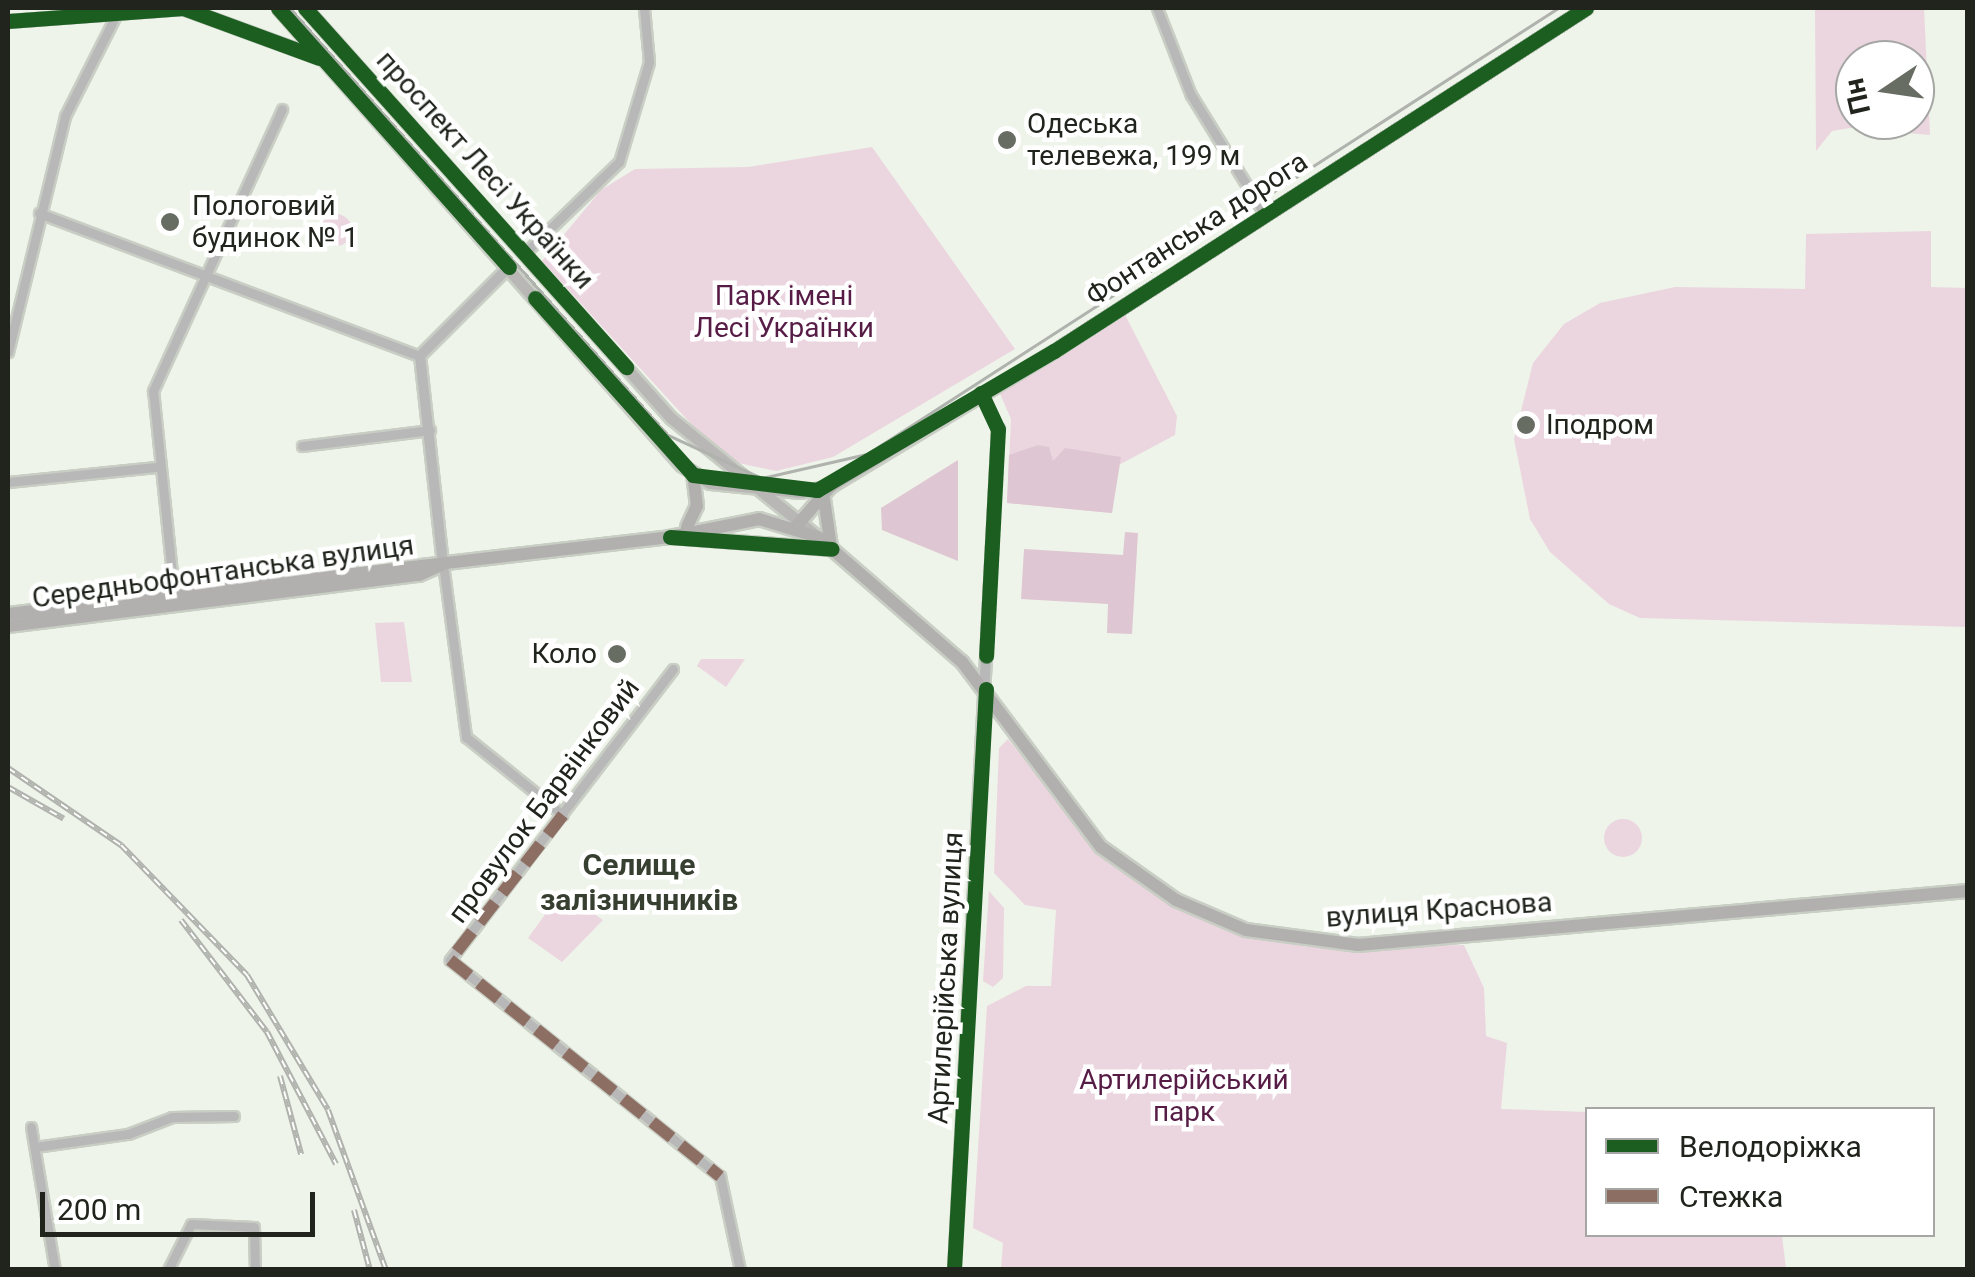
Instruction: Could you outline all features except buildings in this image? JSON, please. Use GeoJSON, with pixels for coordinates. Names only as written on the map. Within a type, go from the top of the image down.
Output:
{"type":"FeatureCollection","features":[{"type":"Feature","properties":{"kind":"main road"},"geometry":{"type":"LineString","coordinates":[[8,21],[120,8],[183,8],[323,60]]}},
{"type":"Feature","properties":{"kind":"main road","name":"проспект Лесі Українки"},"geometry":{"type":"LineString","coordinates":[[278,8],[694,475],[756,489],[828,489]]}},
{"type":"Feature","properties":{"kind":"main road","name":"проспект Лесі Українки"},"geometry":{"type":"LineString","coordinates":[[305,8],[705,453],[800,524]]}},
{"type":"Feature","properties":{"kind":"main road","name":"Фонтанська дорога"},"geometry":{"type":"LineString","coordinates":[[828,489],[1586,8]]}},
{"type":"Feature","properties":{"kind":"main road"},"geometry":{"type":"LineString","coordinates":[[687,528],[697,506],[694,475],[705,453]]}},
{"type":"Feature","properties":{"kind":"main road"},"geometry":{"type":"LineString","coordinates":[[769,541],[800,524],[828,489]]}},
{"type":"Feature","properties":{"kind":"main road"},"geometry":{"type":"LineString","coordinates":[[828,489],[832,550]]}},
{"type":"Feature","properties":{"kind":"main road","name":"Середньофонтанська вулиця"},"geometry":{"type":"LineString","coordinates":[[670,536],[687,528],[758,519],[800,524],[832,550]]}},
{"type":"Feature","properties":{"kind":"main road","name":"Середньофонтанська вулиця"},"geometry":{"type":"LineString","coordinates":[[8,614],[670,536],[769,541],[832,550]]}},
{"type":"Feature","properties":{"kind":"main road","name":"вулиця Краснова"},"geometry":{"type":"LineString","coordinates":[[832,550],[986,689],[1101,847],[1208,916],[1285,941],[1389,942],[1968,891]]}},
{"type":"Feature","properties":{"kind":"main road","name":"Середньофонтанська вулиця"},"geometry":{"type":"LineString","coordinates":[[8,626],[420,575],[443,564]]}},
{"type":"Feature","properties":{"kind":"street"},"geometry":{"type":"LineString","coordinates":[[8,352],[38,213],[65,116],[120,8]]}},
{"type":"Feature","properties":{"kind":"street"},"geometry":{"type":"LineString","coordinates":[[527,251],[619,162],[650,62],[644,8]]}},
{"type":"Feature","properties":{"kind":"street"},"geometry":{"type":"LineString","coordinates":[[1157,8],[1192,95],[1264,215]]}},
{"type":"Feature","properties":{"kind":"street"},"geometry":{"type":"LineString","coordinates":[[174,593],[156,467],[153,391],[282,109]]}},
{"type":"Feature","properties":{"kind":"street"},"geometry":{"type":"LineString","coordinates":[[38,213],[420,356]]}},
{"type":"Feature","properties":{"kind":"street"},"geometry":{"type":"LineString","coordinates":[[420,356],[509,267]]}},
{"type":"Feature","properties":{"kind":"street"},"geometry":{"type":"LineString","coordinates":[[420,356],[466,736],[564,815]]}},
{"type":"Feature","properties":{"kind":"street","name":"Артилерійська вулиця"},"geometry":{"type":"LineString","coordinates":[[954,1270],[998,428],[981,393]]}},
{"type":"Feature","properties":{"kind":"street"},"geometry":{"type":"LineString","coordinates":[[302,446],[430,430]]}},
{"type":"Feature","properties":{"kind":"street"},"geometry":{"type":"LineString","coordinates":[[8,483],[156,467]]}},
{"type":"Feature","properties":{"kind":"street","name":"провулок Барвінковий"},"geometry":{"type":"LineString","coordinates":[[673,669],[450,960],[720,1176],[740,1270]]}},
{"type":"Feature","properties":{"kind":"street"},"geometry":{"type":"LineString","coordinates":[[34,1148],[128,1134],[172,1117],[234,1116]]}},
{"type":"Feature","properties":{"kind":"street"},"geometry":{"type":"LineString","coordinates":[[31,1127],[55,1270]]}},
{"type":"Feature","properties":{"kind":"street"},"geometry":{"type":"LineString","coordinates":[[168,1270],[191,1224],[254,1227],[256,1270]]}},
{"type":"Feature","properties":{"kind":"green space"},"geometry":{"type":"Polygon","coordinates":[[[1815,8],[1924,8],[1926,40],[1835,40],[1832,131],[1816,151],[1815,8]]]}},
{"type":"Feature","properties":{"kind":"green space","name":"Парк імені Лесі Українки"},"geometry":{"type":"Polygon","coordinates":[[[872,147],[1015,349],[833,457],[776,471],[724,460],[542,261],[601,190],[635,169],[748,167],[872,147]]]}},
{"type":"Feature","properties":{"kind":"green space"},"geometry":{"type":"Polygon","coordinates":[[[336,214],[347,219],[352,230],[347,241],[336,246],[325,241],[320,230],[325,219],[336,214]]]}},
{"type":"Feature","properties":{"kind":"green space"},"geometry":{"type":"Polygon","coordinates":[[[1931,231],[1931,287],[1967,288],[1967,627],[1640,618],[1609,604],[1550,552],[1530,519],[1514,439],[1533,363],[1564,324],[1600,303],[1675,287],[1805,289],[1806,234],[1931,231]]]}},
{"type":"Feature","properties":{"kind":"green space"},"geometry":{"type":"Polygon","coordinates":[[[1122,309],[1177,416],[1175,435],[1115,467],[1112,513],[1007,503],[1011,419],[997,387],[1122,309]]]}},
{"type":"Feature","properties":{"kind":"green space"},"geometry":{"type":"Polygon","coordinates":[[[404,622],[412,682],[381,682],[375,623],[404,622]]]}},
{"type":"Feature","properties":{"kind":"green space"},"geometry":{"type":"Polygon","coordinates":[[[701,659],[745,659],[726,687],[697,666],[701,659]]]}},
{"type":"Feature","properties":{"kind":"green space","name":"Артилерійський парк"},"geometry":{"type":"Polygon","coordinates":[[[1008,739],[1103,858],[1202,919],[1307,947],[1464,945],[1484,988],[1486,1036],[1507,1043],[1501,1109],[1585,1112],[1585,1237],[1782,1237],[1786,1269],[1001,1269],[1003,1243],[973,1228],[987,1006],[1026,986],[1051,986],[1056,910],[1025,905],[994,873],[999,748],[1008,739]]]}},
{"type":"Feature","properties":{"kind":"green space"},"geometry":{"type":"Polygon","coordinates":[[[1623,819],[1637,824],[1642,838],[1637,852],[1623,857],[1609,852],[1604,838],[1609,824],[1623,819]]]}},
{"type":"Feature","properties":{"kind":"green space"},"geometry":{"type":"Polygon","coordinates":[[[562,891],[603,920],[562,962],[528,938],[562,891]]]}},
{"type":"Feature","properties":{"kind":"green space"},"geometry":{"type":"Polygon","coordinates":[[[989,891],[1004,908],[1003,978],[993,987],[983,981],[989,891]]]}},
{"type":"Feature","properties":{"kind":"shaded area"},"geometry":{"type":"Polygon","coordinates":[[[1038,445],[1049,447],[1053,461],[1065,448],[1121,457],[1112,513],[1007,503],[1009,455],[1038,445]]]}},
{"type":"Feature","properties":{"kind":"shaded area"},"geometry":{"type":"Polygon","coordinates":[[[958,460],[958,561],[882,530],[881,508],[958,460]]]}},
{"type":"Feature","properties":{"kind":"shaded area"},"geometry":{"type":"Polygon","coordinates":[[[1125,532],[1138,533],[1132,634],[1107,633],[1108,604],[1021,599],[1024,549],[1123,555],[1125,532]]]}},
{"type":"Feature","properties":{"kind":"tram line"},"geometry":{"type":"LineString","coordinates":[[290,8],[668,435],[762,478],[867,454],[1558,8]]}},
{"type":"Feature","properties":{"kind":"railway"},"geometry":{"type":"LineString","coordinates":[[8,768],[121,845],[247,975],[328,1110],[386,1270]]}},
{"type":"Feature","properties":{"kind":"railway"},"geometry":{"type":"LineString","coordinates":[[8,787],[64,819]]}},
{"type":"Feature","properties":{"kind":"railway"},"geometry":{"type":"LineString","coordinates":[[181,920],[267,1032],[336,1164]]}},
{"type":"Feature","properties":{"kind":"railway"},"geometry":{"type":"LineString","coordinates":[[280,1076],[301,1154]]}},
{"type":"Feature","properties":{"kind":"railway"},"geometry":{"type":"LineString","coordinates":[[354,1210],[370,1270]]}},
{"type":"Feature","properties":{"kind":"marked path"},"geometry":{"type":"LineString","coordinates":[[563,815],[450,960],[720,1176]]}},
{"type":"Feature","properties":{"kind":"cycle path"},"geometry":{"type":"LineString","coordinates":[[183,8],[319,58]]}},
{"type":"Feature","properties":{"kind":"cycle path"},"geometry":{"type":"LineString","coordinates":[[8,21],[184,8]]}},
{"type":"Feature","properties":{"kind":"cycle path"},"geometry":{"type":"LineString","coordinates":[[278,8],[509,267]]}},
{"type":"Feature","properties":{"kind":"cycle path"},"geometry":{"type":"LineString","coordinates":[[305,8],[626,367]]}},
{"type":"Feature","properties":{"kind":"cycle path"},"geometry":{"type":"LineString","coordinates":[[535,298],[693,475],[817,490],[1054,351],[1586,8]]}},
{"type":"Feature","properties":{"kind":"cycle path"},"geometry":{"type":"LineString","coordinates":[[981,393],[998,429],[986,656]]}},
{"type":"Feature","properties":{"kind":"cycle path"},"geometry":{"type":"LineString","coordinates":[[670,537],[832,549]]}},
{"type":"Feature","properties":{"kind":"cycle path"},"geometry":{"type":"LineString","coordinates":[[954,1270],[986,689]]}},
{"type":"Feature","properties":{"kind":"place","name":"Одеська телевежа, 199 м"},"geometry":{"type":"Point","coordinates":[1007,140]}},
{"type":"Feature","properties":{"kind":"place","name":"Пологовий будинок № 1"},"geometry":{"type":"Point","coordinates":[170,222]}},
{"type":"Feature","properties":{"kind":"place","name":"Іподром"},"geometry":{"type":"Point","coordinates":[1526,425]}},
{"type":"Feature","properties":{"kind":"place","name":"Коло"},"geometry":{"type":"Point","coordinates":[617,654]}},
{"type":"Feature","properties":{"kind":"district","name":"Селище залізничників"},"geometry":{"type":"Point","coordinates":[639,882]}}]}
